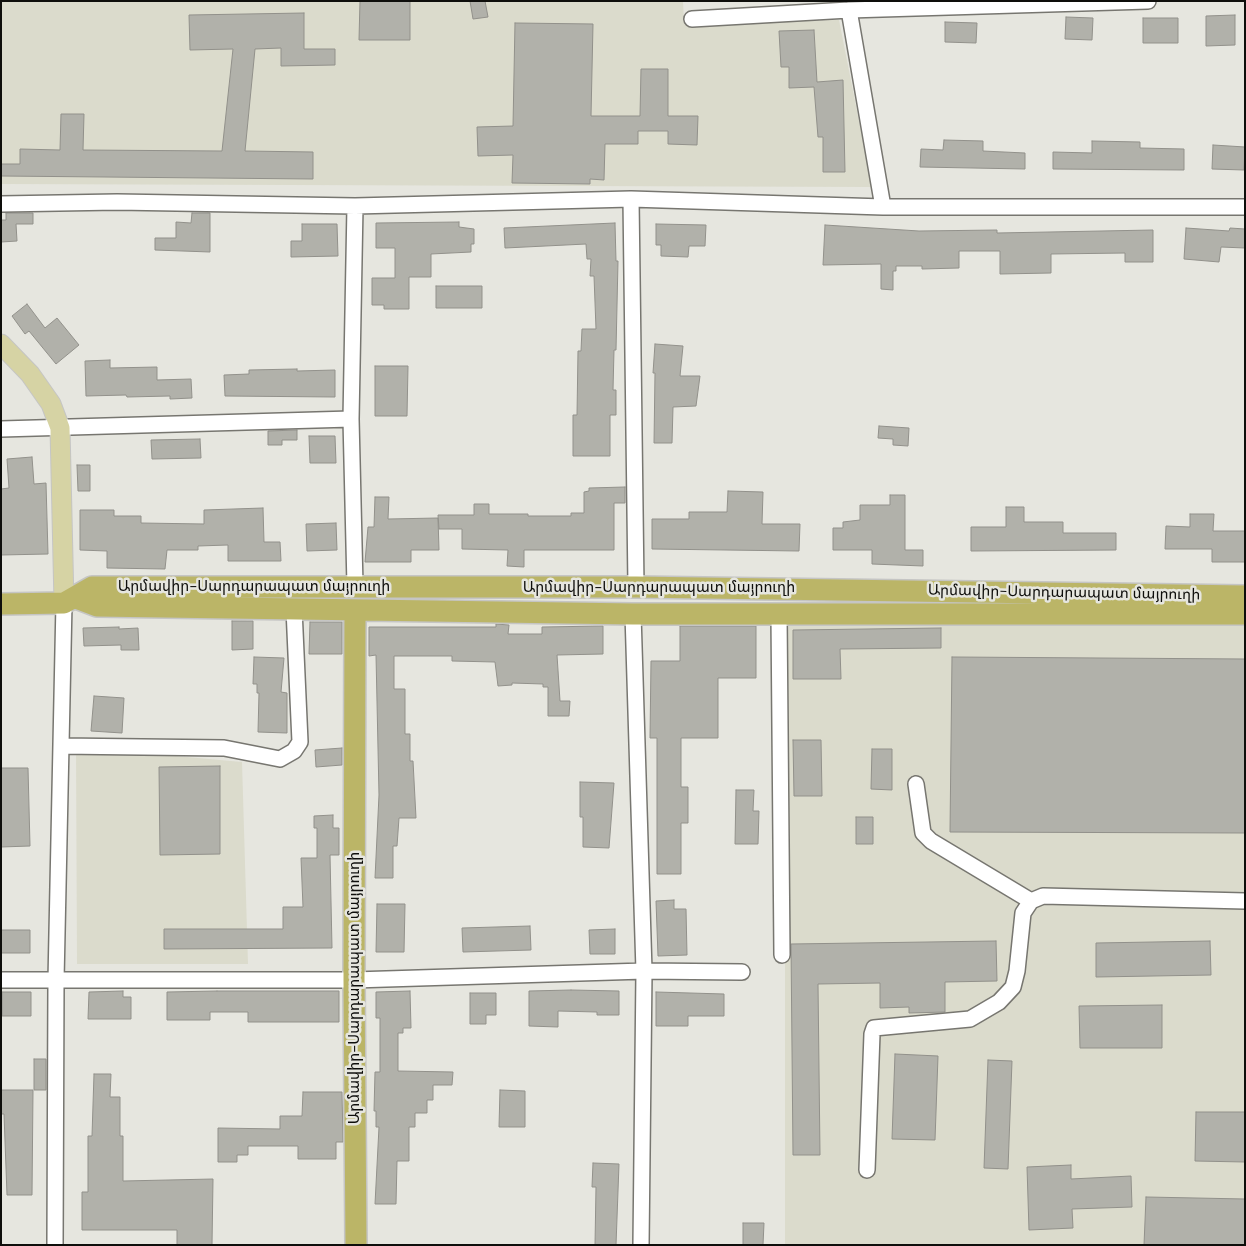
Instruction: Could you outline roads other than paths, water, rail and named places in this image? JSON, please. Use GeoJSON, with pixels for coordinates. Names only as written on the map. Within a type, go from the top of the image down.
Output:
{"type":"FeatureCollection","features":[{"type":"Feature","properties":{"kind":"highway","name":"Արմավիր-Սարդարապատ մայրուղի"},"geometry":{"type":"LineString","coordinates":[[70,600],[92,587],[636,587],[1086,604],[1245,614]]}},
{"type":"Feature","properties":{"kind":"highway","name":"Արմավիր-Սարդարապատ մայրուղի"},"geometry":{"type":"LineString","coordinates":[[1,604],[70,600],[96,606],[779,615],[1086,604],[1245,596]]}},
{"type":"Feature","properties":{"kind":"highway","name":"Արմավիր-Սարդարապատ մայրուղի"},"geometry":{"type":"LineString","coordinates":[[355,610],[354,980],[356,1245]]}},
{"type":"Feature","properties":{"kind":"main road"},"geometry":{"type":"LineString","coordinates":[[1,344],[30,374],[51,404],[60,428],[70,600]]}},
{"type":"Feature","properties":{"kind":"street"},"geometry":{"type":"LineString","coordinates":[[692,18],[849,10],[1148,1]]}},
{"type":"Feature","properties":{"kind":"street"},"geometry":{"type":"LineString","coordinates":[[849,10],[883,207]]}},
{"type":"Feature","properties":{"kind":"street"},"geometry":{"type":"LineString","coordinates":[[631,200],[636,587]]}},
{"type":"Feature","properties":{"kind":"street"},"geometry":{"type":"LineString","coordinates":[[1,204],[116,202],[355,206],[631,200],[883,207],[1245,207]]}},
{"type":"Feature","properties":{"kind":"street"},"geometry":{"type":"LineString","coordinates":[[355,206],[351,419],[355,586]]}},
{"type":"Feature","properties":{"kind":"street"},"geometry":{"type":"LineString","coordinates":[[1,428],[60,428],[351,419]]}},
{"type":"Feature","properties":{"kind":"street"},"geometry":{"type":"LineString","coordinates":[[55,1245],[56,980],[61,746],[70,600]]}},
{"type":"Feature","properties":{"kind":"street"},"geometry":{"type":"LineString","coordinates":[[61,746],[224,748],[280,759],[294,751],[300,742],[294,609]]}},
{"type":"Feature","properties":{"kind":"street"},"geometry":{"type":"LineString","coordinates":[[633,614],[644,971],[641,1245]]}},
{"type":"Feature","properties":{"kind":"street"},"geometry":{"type":"LineString","coordinates":[[779,615],[782,955]]}},
{"type":"Feature","properties":{"kind":"street"},"geometry":{"type":"LineString","coordinates":[[916,784],[923,833],[931,841],[1031,900]]}},
{"type":"Feature","properties":{"kind":"street"},"geometry":{"type":"LineString","coordinates":[[867,1170],[872,1034],[874,1028],[970,1019],[999,1002],[1013,987],[1017,971],[1023,913],[1031,900],[1043,896],[1245,901]]}},
{"type":"Feature","properties":{"kind":"street"},"geometry":{"type":"LineString","coordinates":[[1,980],[354,980],[644,971],[742,972]]}}]}
